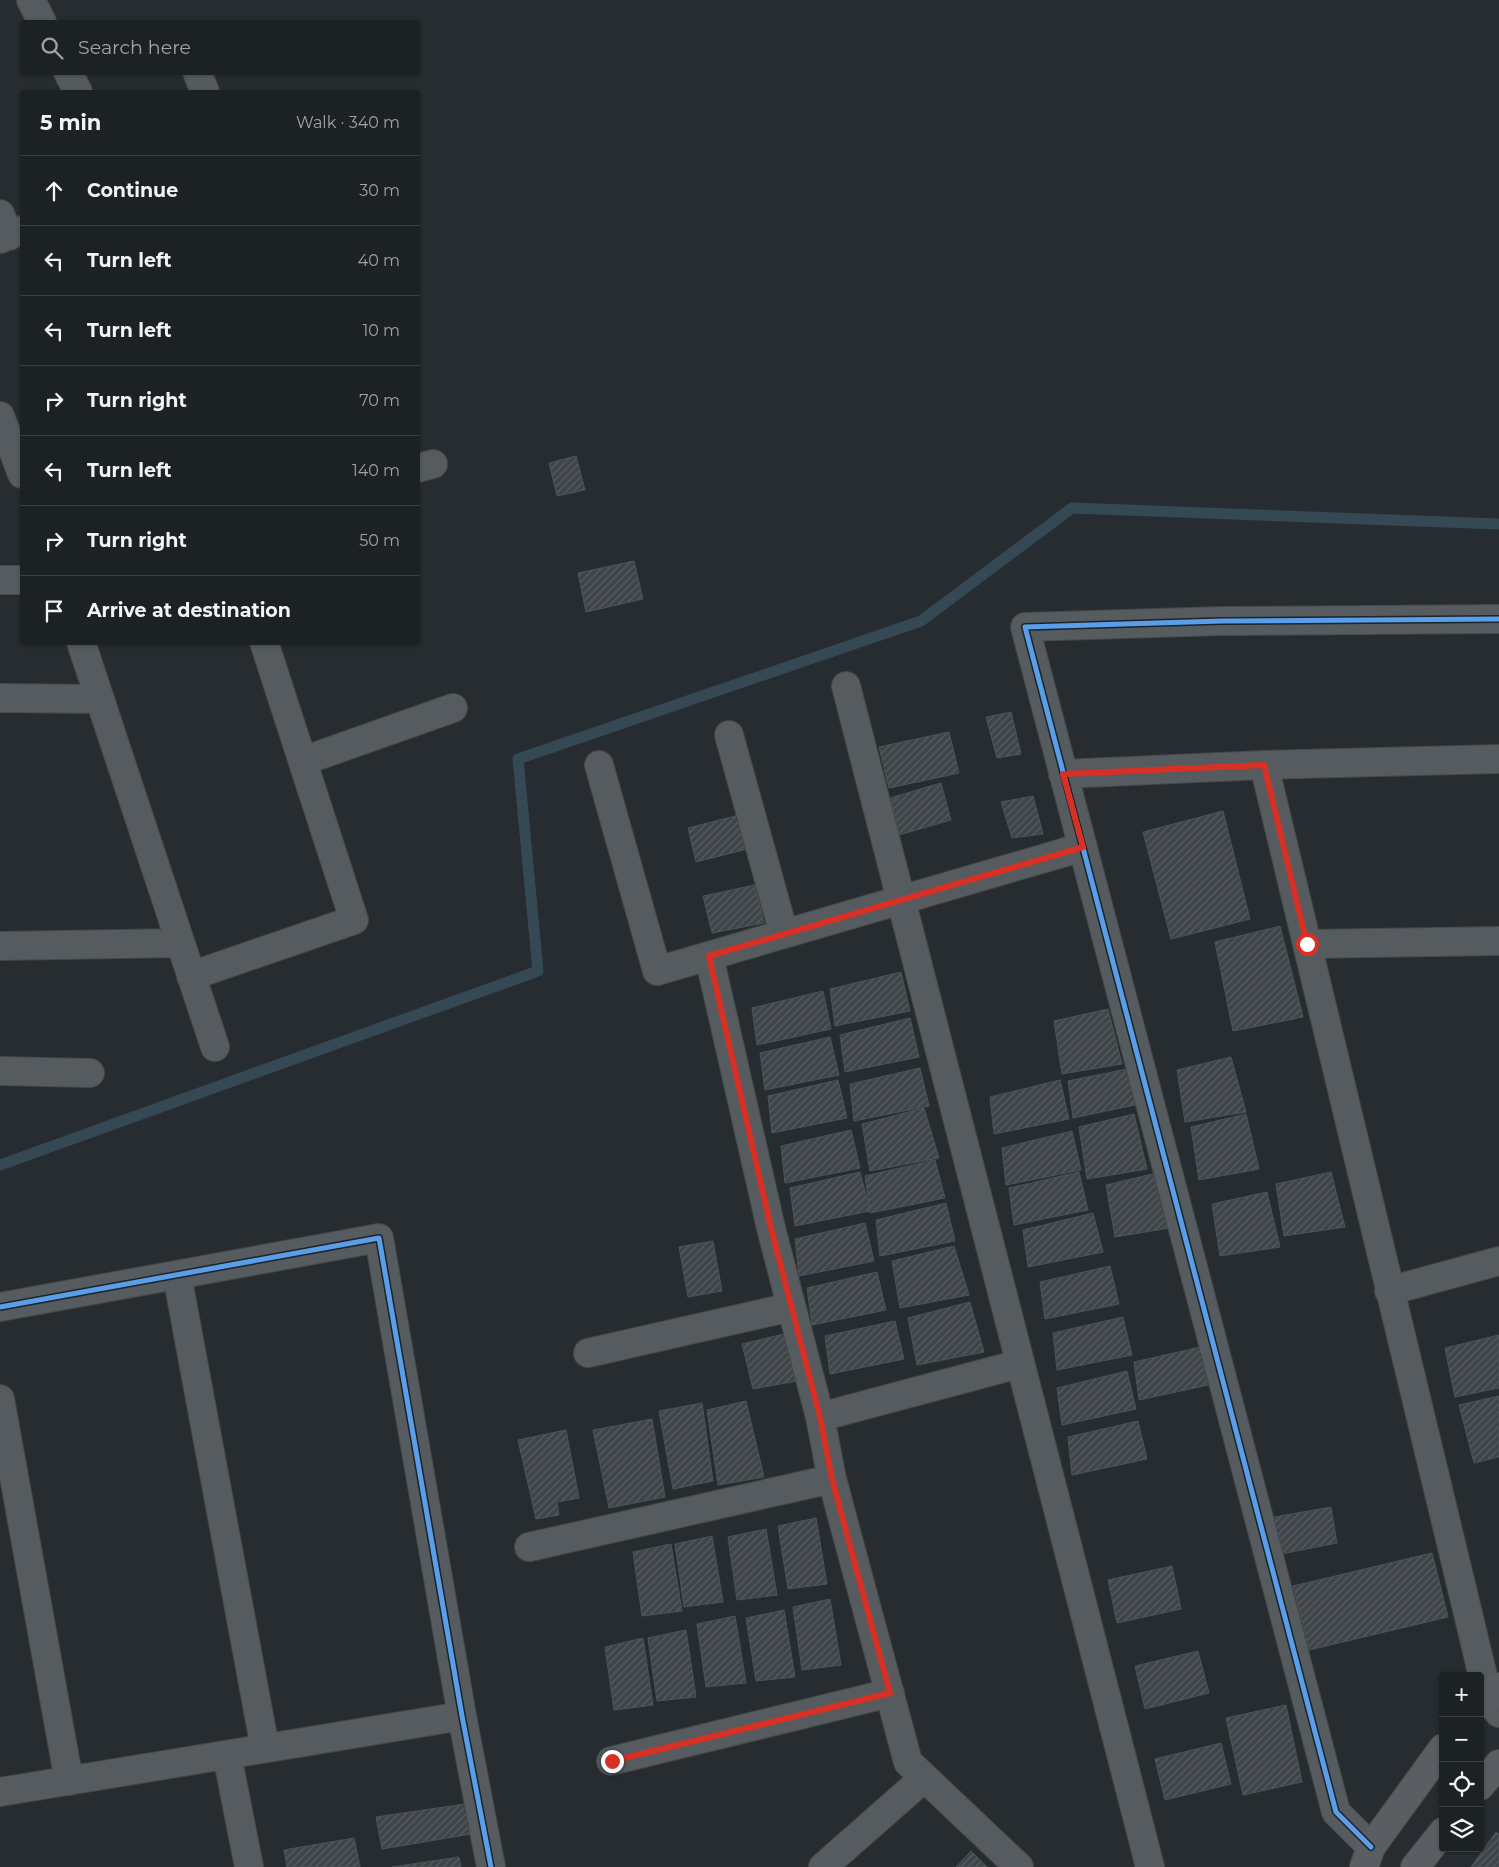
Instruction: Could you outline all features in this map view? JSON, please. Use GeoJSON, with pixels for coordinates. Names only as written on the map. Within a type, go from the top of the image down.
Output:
{"type":"FeatureCollection","features":[{"type":"Feature","properties":{"kind":"street"},"geometry":{"type":"LineString","coordinates":[[31,0],[41,20]]}},
{"type":"Feature","properties":{"kind":"street"},"geometry":{"type":"LineString","coordinates":[[70,75],[77,90]]}},
{"type":"Feature","properties":{"kind":"street"},"geometry":{"type":"LineString","coordinates":[[198,75],[204,90]]}},
{"type":"Feature","properties":{"kind":"street"},"geometry":{"type":"LineString","coordinates":[[0,416],[15,459]]}},
{"type":"Feature","properties":{"kind":"street"},"geometry":{"type":"LineString","coordinates":[[0,580],[20,580]]}},
{"type":"Feature","properties":{"kind":"street"},"geometry":{"type":"LineString","coordinates":[[1439,1754],[1368,1857],[1336,1812],[1025,627],[1222,621],[1499,619]]}},
{"type":"Feature","properties":{"kind":"street"},"geometry":{"type":"LineString","coordinates":[[82,645],[215,1047]]}},
{"type":"Feature","properties":{"kind":"street"},"geometry":{"type":"LineString","coordinates":[[191,976],[354,920],[265,645]]}},
{"type":"Feature","properties":{"kind":"street"},"geometry":{"type":"LineString","coordinates":[[846,686],[1150,1867]]}},
{"type":"Feature","properties":{"kind":"street"},"geometry":{"type":"LineString","coordinates":[[0,698],[100,699]]}},
{"type":"Feature","properties":{"kind":"street"},"geometry":{"type":"LineString","coordinates":[[303,761],[453,708]]}},
{"type":"Feature","properties":{"kind":"street"},"geometry":{"type":"LineString","coordinates":[[729,735],[784,934]]}},
{"type":"Feature","properties":{"kind":"street"},"geometry":{"type":"LineString","coordinates":[[1063,774],[1264,765],[1499,759]]}},
{"type":"Feature","properties":{"kind":"street"},"geometry":{"type":"LineString","coordinates":[[599,765],[657,971],[1083,847]]}},
{"type":"Feature","properties":{"kind":"street"},"geometry":{"type":"LineString","coordinates":[[1264,765],[1389,1291],[1492,1700]]}},
{"type":"Feature","properties":{"kind":"street"},"geometry":{"type":"LineString","coordinates":[[1307,944],[1499,941]]}},
{"type":"Feature","properties":{"kind":"street"},"geometry":{"type":"LineString","coordinates":[[0,946],[180,942]]}},
{"type":"Feature","properties":{"kind":"street"},"geometry":{"type":"LineString","coordinates":[[709,956],[791,1307],[820,1417],[832,1479],[908,1762],[1019,1867]]}},
{"type":"Feature","properties":{"kind":"street"},"geometry":{"type":"LineString","coordinates":[[0,1071],[90,1073]]}},
{"type":"Feature","properties":{"kind":"street"},"geometry":{"type":"LineString","coordinates":[[0,1307],[379,1238],[462,1716],[491,1867]]}},
{"type":"Feature","properties":{"kind":"street"},"geometry":{"type":"LineString","coordinates":[[1389,1291],[1499,1261]]}},
{"type":"Feature","properties":{"kind":"street"},"geometry":{"type":"LineString","coordinates":[[177,1274],[265,1748]]}},
{"type":"Feature","properties":{"kind":"street"},"geometry":{"type":"LineString","coordinates":[[588,1353],[791,1307]]}},
{"type":"Feature","properties":{"kind":"street"},"geometry":{"type":"LineString","coordinates":[[820,1417],[1019,1364]]}},
{"type":"Feature","properties":{"kind":"street"},"geometry":{"type":"LineString","coordinates":[[0,1399],[69,1781]]}},
{"type":"Feature","properties":{"kind":"street"},"geometry":{"type":"LineString","coordinates":[[529,1547],[832,1479]]}},
{"type":"Feature","properties":{"kind":"street"},"geometry":{"type":"LineString","coordinates":[[612,1761],[890,1693]]}},
{"type":"Feature","properties":{"kind":"street"},"geometry":{"type":"LineString","coordinates":[[0,1792],[462,1716]]}},
{"type":"Feature","properties":{"kind":"street"},"geometry":{"type":"LineString","coordinates":[[227,1755],[249,1867]]}},
{"type":"Feature","properties":{"kind":"street"},"geometry":{"type":"LineString","coordinates":[[1484,1781],[1499,1764]]}},
{"type":"Feature","properties":{"kind":"street"},"geometry":{"type":"LineString","coordinates":[[823,1867],[924,1778]]}},
{"type":"Feature","properties":{"kind":"street"},"geometry":{"type":"LineString","coordinates":[[1415,1867],[1439,1837]]}},
{"type":"Feature","properties":{"kind":"building"},"geometry":{"type":"Polygon","coordinates":[[[576,456],[585,490],[557,496],[549,463],[576,456]]]}},
{"type":"Feature","properties":{"kind":"building"},"geometry":{"type":"Polygon","coordinates":[[[634,561],[643,599],[586,612],[578,573],[634,561]]]}},
{"type":"Feature","properties":{"kind":"building"},"geometry":{"type":"Polygon","coordinates":[[[1011,712],[1021,754],[997,758],[986,717],[1011,712]]]}},
{"type":"Feature","properties":{"kind":"building"},"geometry":{"type":"Polygon","coordinates":[[[949,732],[959,773],[889,788],[879,747],[949,732]]]}},
{"type":"Feature","properties":{"kind":"building"},"geometry":{"type":"Polygon","coordinates":[[[941,783],[951,820],[899,835],[890,798],[941,783]]]}},
{"type":"Feature","properties":{"kind":"building"},"geometry":{"type":"Polygon","coordinates":[[[1033,796],[1043,834],[1012,838],[1001,802],[1033,796]]]}},
{"type":"Feature","properties":{"kind":"building"},"geometry":{"type":"Polygon","coordinates":[[[1223,811],[1250,919],[1171,939],[1143,832],[1223,811]]]}},
{"type":"Feature","properties":{"kind":"building"},"geometry":{"type":"Polygon","coordinates":[[[743,814],[751,848],[696,862],[688,828],[743,814]]]}},
{"type":"Feature","properties":{"kind":"building"},"geometry":{"type":"Polygon","coordinates":[[[755,885],[764,923],[712,933],[703,896],[755,885]]]}},
{"type":"Feature","properties":{"kind":"building"},"geometry":{"type":"Polygon","coordinates":[[[1280,926],[1303,1017],[1233,1031],[1215,942],[1280,926]]]}},
{"type":"Feature","properties":{"kind":"building"},"geometry":{"type":"Polygon","coordinates":[[[901,972],[910,1011],[835,1026],[830,989],[901,972]]]}},
{"type":"Feature","properties":{"kind":"building"},"geometry":{"type":"Polygon","coordinates":[[[823,991],[831,1029],[757,1045],[752,1008],[823,991]]]}},
{"type":"Feature","properties":{"kind":"building"},"geometry":{"type":"Polygon","coordinates":[[[1108,1009],[1122,1064],[1062,1074],[1054,1021],[1108,1009]]]}},
{"type":"Feature","properties":{"kind":"building"},"geometry":{"type":"Polygon","coordinates":[[[910,1018],[919,1057],[845,1072],[840,1035],[910,1018]]]}},
{"type":"Feature","properties":{"kind":"building"},"geometry":{"type":"Polygon","coordinates":[[[830,1037],[839,1075],[765,1090],[760,1053],[830,1037]]]}},
{"type":"Feature","properties":{"kind":"building"},"geometry":{"type":"Polygon","coordinates":[[[1231,1057],[1246,1112],[1185,1122],[1177,1070],[1231,1057]]]}},
{"type":"Feature","properties":{"kind":"building"},"geometry":{"type":"Polygon","coordinates":[[[920,1068],[929,1106],[854,1121],[850,1084],[920,1068]]]}},
{"type":"Feature","properties":{"kind":"building"},"geometry":{"type":"Polygon","coordinates":[[[1127,1069],[1135,1105],[1073,1118],[1068,1081],[1127,1069]]]}},
{"type":"Feature","properties":{"kind":"building"},"geometry":{"type":"Polygon","coordinates":[[[838,1080],[847,1118],[772,1133],[768,1096],[838,1080]]]}},
{"type":"Feature","properties":{"kind":"building"},"geometry":{"type":"Polygon","coordinates":[[[1060,1080],[1069,1119],[994,1134],[990,1097],[1060,1080]]]}},
{"type":"Feature","properties":{"kind":"building"},"geometry":{"type":"Polygon","coordinates":[[[924,1108],[939,1158],[870,1171],[862,1124],[924,1108]]]}},
{"type":"Feature","properties":{"kind":"building"},"geometry":{"type":"Polygon","coordinates":[[[1134,1114],[1147,1169],[1087,1179],[1079,1127],[1134,1114]]]}},
{"type":"Feature","properties":{"kind":"building"},"geometry":{"type":"Polygon","coordinates":[[[1246,1114],[1259,1169],[1199,1180],[1191,1127],[1246,1114]]]}},
{"type":"Feature","properties":{"kind":"building"},"geometry":{"type":"Polygon","coordinates":[[[851,1130],[860,1168],[785,1183],[781,1146],[851,1130]]]}},
{"type":"Feature","properties":{"kind":"building"},"geometry":{"type":"Polygon","coordinates":[[[1072,1131],[1081,1170],[1006,1185],[1002,1148],[1072,1131]]]}},
{"type":"Feature","properties":{"kind":"building"},"geometry":{"type":"Polygon","coordinates":[[[935,1160],[945,1198],[870,1213],[865,1176],[935,1160]]]}},
{"type":"Feature","properties":{"kind":"building"},"geometry":{"type":"Polygon","coordinates":[[[860,1172],[870,1211],[795,1226],[790,1188],[860,1172]]]}},
{"type":"Feature","properties":{"kind":"building"},"geometry":{"type":"Polygon","coordinates":[[[1079,1172],[1088,1210],[1014,1225],[1009,1188],[1079,1172]]]}},
{"type":"Feature","properties":{"kind":"building"},"geometry":{"type":"Polygon","coordinates":[[[1161,1172],[1175,1227],[1115,1237],[1106,1185],[1161,1172]]]}},
{"type":"Feature","properties":{"kind":"building"},"geometry":{"type":"Polygon","coordinates":[[[1331,1172],[1345,1227],[1284,1236],[1276,1184],[1331,1172]]]}},
{"type":"Feature","properties":{"kind":"building"},"geometry":{"type":"Polygon","coordinates":[[[1267,1192],[1280,1247],[1220,1256],[1212,1204],[1267,1192]]]}},
{"type":"Feature","properties":{"kind":"building"},"geometry":{"type":"Polygon","coordinates":[[[946,1203],[955,1241],[880,1256],[876,1220],[946,1203]]]}},
{"type":"Feature","properties":{"kind":"building"},"geometry":{"type":"Polygon","coordinates":[[[1093,1213],[1103,1252],[1028,1267],[1023,1230],[1093,1213]]]}},
{"type":"Feature","properties":{"kind":"building"},"geometry":{"type":"Polygon","coordinates":[[[865,1223],[874,1261],[799,1276],[795,1239],[865,1223]]]}},
{"type":"Feature","properties":{"kind":"building"},"geometry":{"type":"Polygon","coordinates":[[[713,1241],[722,1291],[688,1297],[679,1247],[713,1241]]]}},
{"type":"Feature","properties":{"kind":"building"},"geometry":{"type":"Polygon","coordinates":[[[954,1246],[969,1295],[900,1308],[892,1261],[954,1246]]]}},
{"type":"Feature","properties":{"kind":"building"},"geometry":{"type":"Polygon","coordinates":[[[1110,1266],[1119,1304],[1045,1319],[1040,1282],[1110,1266]]]}},
{"type":"Feature","properties":{"kind":"building"},"geometry":{"type":"Polygon","coordinates":[[[877,1272],[886,1310],[812,1325],[807,1288],[877,1272]]]}},
{"type":"Feature","properties":{"kind":"building"},"geometry":{"type":"Polygon","coordinates":[[[970,1302],[984,1352],[917,1365],[908,1318],[970,1302]]]}},
{"type":"Feature","properties":{"kind":"building"},"geometry":{"type":"Polygon","coordinates":[[[1123,1317],[1132,1355],[1057,1370],[1053,1333],[1123,1317]]]}},
{"type":"Feature","properties":{"kind":"building"},"geometry":{"type":"Polygon","coordinates":[[[895,1321],[904,1359],[830,1374],[825,1336],[895,1321]]]}},
{"type":"Feature","properties":{"kind":"building"},"geometry":{"type":"Polygon","coordinates":[[[788,1333],[797,1381],[753,1389],[742,1344],[788,1333]]]}},
{"type":"Feature","properties":{"kind":"building"},"geometry":{"type":"Polygon","coordinates":[[[1499,1335],[1499,1388],[1455,1397],[1445,1348],[1499,1335]]]}},
{"type":"Feature","properties":{"kind":"building"},"geometry":{"type":"Polygon","coordinates":[[[1205,1346],[1213,1384],[1139,1400],[1134,1362],[1205,1346]]]}},
{"type":"Feature","properties":{"kind":"building"},"geometry":{"type":"Polygon","coordinates":[[[1127,1371],[1136,1409],[1062,1425],[1057,1388],[1127,1371]]]}},
{"type":"Feature","properties":{"kind":"building"},"geometry":{"type":"Polygon","coordinates":[[[1499,1396],[1499,1457],[1474,1463],[1459,1405],[1499,1396]]]}},
{"type":"Feature","properties":{"kind":"building"},"geometry":{"type":"Polygon","coordinates":[[[746,1401],[764,1477],[718,1485],[707,1410],[746,1401]]]}},
{"type":"Feature","properties":{"kind":"building"},"geometry":{"type":"Polygon","coordinates":[[[702,1403],[713,1481],[673,1489],[659,1411],[702,1403]]]}},
{"type":"Feature","properties":{"kind":"building"},"geometry":{"type":"Polygon","coordinates":[[[652,1419],[665,1497],[609,1508],[593,1430],[652,1419]]]}},
{"type":"Feature","properties":{"kind":"building"},"geometry":{"type":"Polygon","coordinates":[[[1138,1421],[1147,1459],[1072,1475],[1068,1437],[1138,1421]]]}},
{"type":"Feature","properties":{"kind":"building"},"geometry":{"type":"Polygon","coordinates":[[[566,1430],[579,1498],[557,1502],[559,1515],[536,1519],[518,1440],[566,1430]]]}},
{"type":"Feature","properties":{"kind":"building"},"geometry":{"type":"Polygon","coordinates":[[[1331,1507],[1337,1543],[1276,1555],[1269,1518],[1331,1507]]]}},
{"type":"Feature","properties":{"kind":"building"},"geometry":{"type":"Polygon","coordinates":[[[816,1518],[827,1584],[788,1589],[778,1526],[816,1518]]]}},
{"type":"Feature","properties":{"kind":"building"},"geometry":{"type":"Polygon","coordinates":[[[766,1529],[777,1595],[737,1600],[728,1537],[766,1529]]]}},
{"type":"Feature","properties":{"kind":"building"},"geometry":{"type":"Polygon","coordinates":[[[712,1536],[723,1602],[684,1607],[675,1544],[712,1536]]]}},
{"type":"Feature","properties":{"kind":"building"},"geometry":{"type":"Polygon","coordinates":[[[671,1544],[682,1611],[642,1616],[633,1552],[671,1544]]]}},
{"type":"Feature","properties":{"kind":"building"},"geometry":{"type":"Polygon","coordinates":[[[1432,1553],[1448,1617],[1309,1650],[1293,1586],[1432,1553]]]}},
{"type":"Feature","properties":{"kind":"building"},"geometry":{"type":"Polygon","coordinates":[[[1172,1566],[1181,1609],[1117,1623],[1108,1580],[1172,1566]]]}},
{"type":"Feature","properties":{"kind":"building"},"geometry":{"type":"Polygon","coordinates":[[[830,1599],[841,1665],[802,1670],[793,1607],[830,1599]]]}},
{"type":"Feature","properties":{"kind":"building"},"geometry":{"type":"Polygon","coordinates":[[[784,1610],[795,1677],[756,1681],[746,1618],[784,1610]]]}},
{"type":"Feature","properties":{"kind":"building"},"geometry":{"type":"Polygon","coordinates":[[[735,1616],[746,1683],[706,1687],[697,1624],[735,1616]]]}},
{"type":"Feature","properties":{"kind":"building"},"geometry":{"type":"Polygon","coordinates":[[[686,1630],[696,1697],[657,1701],[648,1638],[686,1630]]]}},
{"type":"Feature","properties":{"kind":"building"},"geometry":{"type":"Polygon","coordinates":[[[643,1638],[653,1705],[614,1710],[605,1647],[643,1638]]]}},
{"type":"Feature","properties":{"kind":"building"},"geometry":{"type":"Polygon","coordinates":[[[1198,1651],[1209,1693],[1145,1709],[1135,1666],[1198,1651]]]}},
{"type":"Feature","properties":{"kind":"building"},"geometry":{"type":"Polygon","coordinates":[[[1286,1705],[1302,1782],[1243,1795],[1226,1718],[1286,1705]]]}},
{"type":"Feature","properties":{"kind":"building"},"geometry":{"type":"Polygon","coordinates":[[[1221,1743],[1231,1784],[1165,1800],[1155,1759],[1221,1743]]]}},
{"type":"Feature","properties":{"kind":"building"},"geometry":{"type":"Polygon","coordinates":[[[465,1804],[471,1834],[382,1849],[376,1817],[465,1804]]]}},
{"type":"Feature","properties":{"kind":"building"},"geometry":{"type":"Polygon","coordinates":[[[1496,1832],[1499,1834],[1499,1867],[1471,1867],[1482,1852],[1484,1852],[1484,1849],[1496,1832]]]}},
{"type":"Feature","properties":{"kind":"building"},"geometry":{"type":"Polygon","coordinates":[[[354,1838],[360,1867],[287,1867],[284,1850],[354,1838]]]}},
{"type":"Feature","properties":{"kind":"building"},"geometry":{"type":"Polygon","coordinates":[[[971,1851],[987,1867],[956,1867],[971,1851]]]}},
{"type":"Feature","properties":{"kind":"building"},"geometry":{"type":"Polygon","coordinates":[[[459,1857],[461,1867],[392,1867],[459,1857]]]}},
{"type":"Feature","properties":{"kind":"waterway"},"geometry":{"type":"LineString","coordinates":[[0,1165],[538,971],[518,759],[921,621],[1072,508],[1499,524]]}},
{"type":"Feature","properties":{"kind":"cycle path"},"geometry":{"type":"LineString","coordinates":[[1371,1847],[1336,1812],[1025,627],[1222,621],[1499,619]]}},
{"type":"Feature","properties":{"kind":"cycle path"},"geometry":{"type":"LineString","coordinates":[[0,1307],[379,1238],[462,1716],[491,1867]]}},
{"type":"Feature","properties":{"kind":"route"},"geometry":{"type":"LineString","coordinates":[[612,1761],[890,1693],[832,1479],[820,1417],[771,1228],[709,956],[1083,847],[1063,774],[1264,765],[1307,944]]}}]}
